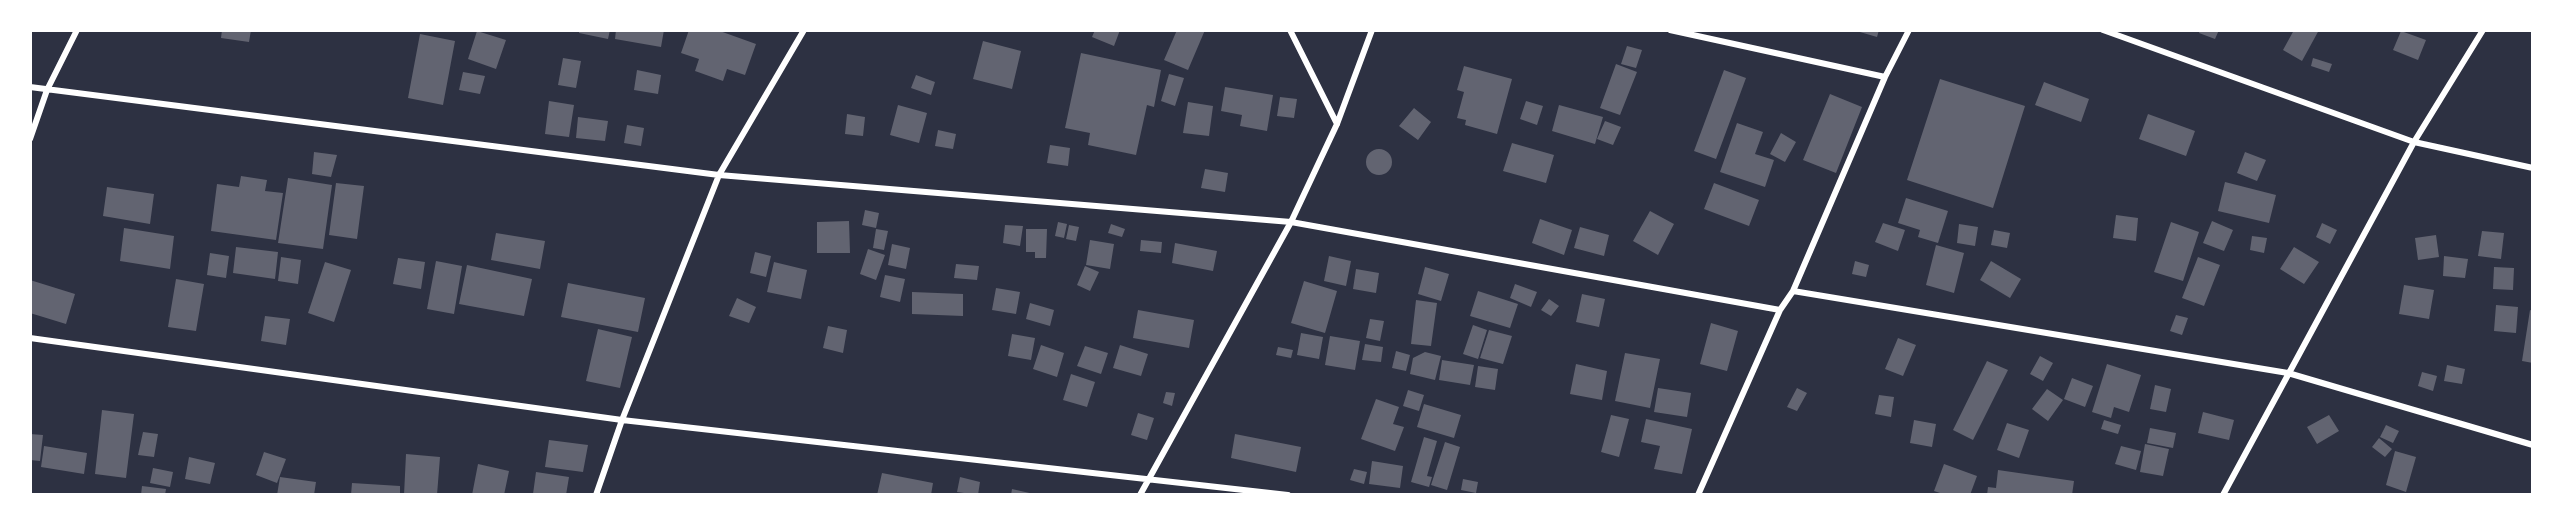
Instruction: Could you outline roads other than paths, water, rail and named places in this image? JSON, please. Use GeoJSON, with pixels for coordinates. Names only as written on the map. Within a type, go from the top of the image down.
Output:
{"type":"FeatureCollection","features":[{"type":"Feature","properties":{"kind":"street"},"geometry":{"type":"LineString","coordinates":[[30,139],[47,90],[77,30]]}},
{"type":"Feature","properties":{"kind":"street"},"geometry":{"type":"LineString","coordinates":[[596,495],[622,420],[719,175],[804,30]]}},
{"type":"Feature","properties":{"kind":"street"},"geometry":{"type":"LineString","coordinates":[[1290,30],[1338,124]]}},
{"type":"Feature","properties":{"kind":"street"},"geometry":{"type":"LineString","coordinates":[[1140,495],[1291,222],[1338,124],[1372,30]]}},
{"type":"Feature","properties":{"kind":"street"},"geometry":{"type":"LineString","coordinates":[[1670,30],[1885,77]]}},
{"type":"Feature","properties":{"kind":"street"},"geometry":{"type":"LineString","coordinates":[[1698,495],[1780,310],[1792,291],[1885,77],[1909,30]]}},
{"type":"Feature","properties":{"kind":"street"},"geometry":{"type":"LineString","coordinates":[[2103,30],[2414,142],[2533,168]]}},
{"type":"Feature","properties":{"kind":"street"},"geometry":{"type":"LineString","coordinates":[[2223,495],[2414,142],[2483,30]]}},
{"type":"Feature","properties":{"kind":"street"},"geometry":{"type":"LineString","coordinates":[[30,87],[719,175],[1291,222],[1780,310]]}},
{"type":"Feature","properties":{"kind":"street"},"geometry":{"type":"LineString","coordinates":[[1792,291],[2288,373],[2533,445]]}},
{"type":"Feature","properties":{"kind":"street"},"geometry":{"type":"LineString","coordinates":[[30,338],[622,420],[1148,477],[1288,495]]}}]}
